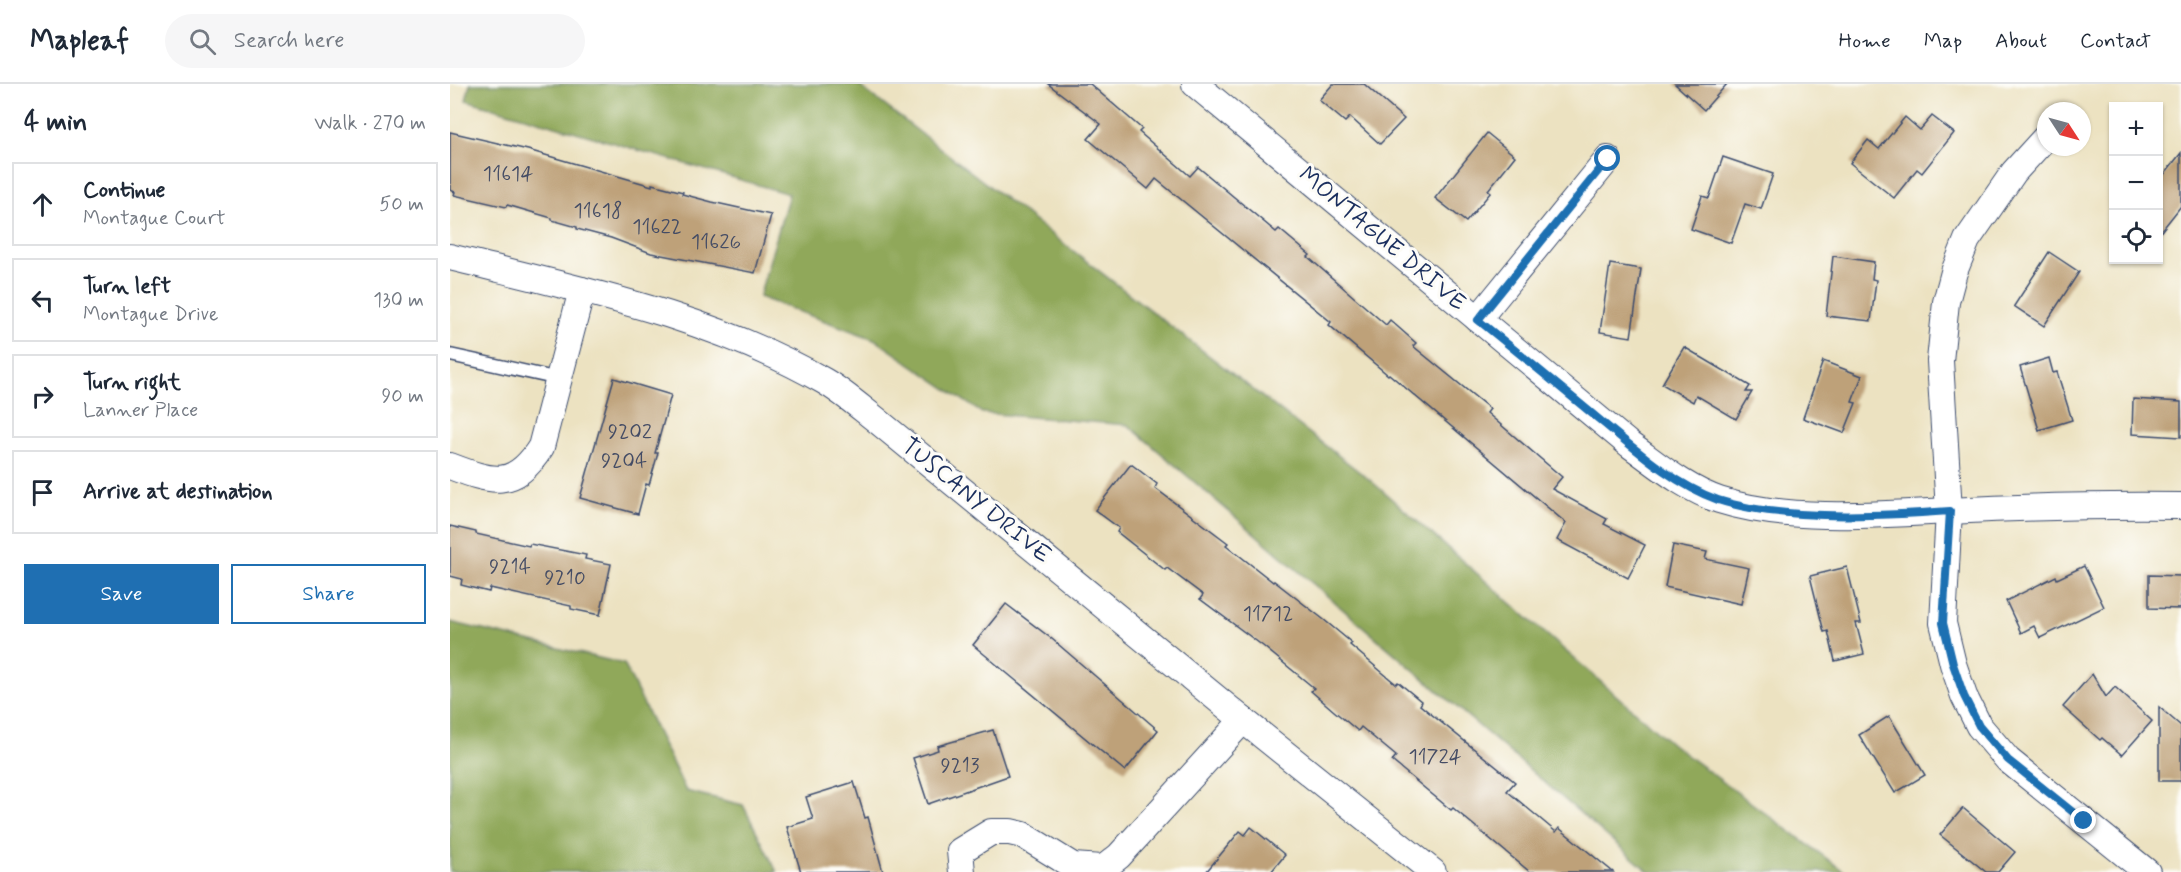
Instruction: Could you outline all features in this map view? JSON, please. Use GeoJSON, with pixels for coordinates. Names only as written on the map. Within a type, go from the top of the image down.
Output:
{"type":"FeatureCollection","features":[{"type":"Feature","properties":{"kind":"street","name":"MONTAGUE DRIVE"},"geometry":{"type":"LineString","coordinates":[[1195,84],[1630,445],[1679,480],[1717,499],[1755,509],[1901,515],[1950,511],[2133,505],[2181,506]]}},
{"type":"Feature","properties":{"kind":"street"},"geometry":{"type":"LineString","coordinates":[[2037,147],[2014,172],[1967,240],[1954,272],[1946,302],[1940,361],[1950,511],[1943,623],[1964,696],[1979,726],[2008,760],[2147,872]]}},
{"type":"Feature","properties":{"kind":"street"},"geometry":{"type":"LineString","coordinates":[[1478,320],[1608,159]]}},
{"type":"Feature","properties":{"kind":"street","name":"TUSCANY DRIVE"},"geometry":{"type":"LineString","coordinates":[[450,257],[582,290],[714,329],[781,358],[826,383],[879,422],[1243,720],[1433,872]]}},
{"type":"Feature","properties":{"kind":"street"},"geometry":{"type":"LineString","coordinates":[[450,466],[490,479],[518,473],[530,464],[541,447],[582,290]]}},
{"type":"Feature","properties":{"kind":"street"},"geometry":{"type":"LineString","coordinates":[[962,872],[960,851],[991,832],[1023,835],[1073,866],[1101,870],[1119,856],[1243,720]]}},
{"type":"Feature","properties":{"kind":"lane"},"geometry":{"type":"LineString","coordinates":[[450,355],[559,379]]}},
{"type":"Feature","properties":{"kind":"green space"},"geometry":{"type":"Polygon","coordinates":[[[470,84],[857,84],[1370,480],[1673,745],[1845,872],[1649,872],[1128,425],[982,413],[874,339],[759,297],[789,194],[466,100],[470,84]]]}},
{"type":"Feature","properties":{"kind":"green space"},"geometry":{"type":"Polygon","coordinates":[[[450,622],[624,664],[686,791],[743,805],[777,872],[450,872],[450,622]]]}},
{"type":"Feature","properties":{"kind":"building"},"geometry":{"type":"Polygon","coordinates":[[[1048,84],[1090,84],[1142,129],[1139,132],[1190,176],[1198,167],[1276,232],[1279,229],[1310,255],[1308,257],[1386,325],[1390,320],[1416,343],[1413,346],[1490,409],[1487,413],[1562,477],[1552,489],[1607,519],[1604,524],[1645,545],[1628,578],[1557,540],[1566,523],[1329,325],[1331,322],[1156,179],[1148,189],[1088,139],[1101,124],[1048,84]]]}},
{"type":"Feature","properties":{"kind":"building"},"geometry":{"type":"Polygon","coordinates":[[[1333,84],[1364,84],[1404,119],[1380,144],[1350,117],[1345,122],[1319,100],[1333,84]]]}},
{"type":"Feature","properties":{"kind":"building"},"geometry":{"type":"Polygon","coordinates":[[[1675,84],[1727,84],[1704,110],[1675,84]]]}},
{"type":"Feature","properties":{"kind":"building"},"geometry":{"type":"Polygon","coordinates":[[[1932,116],[1954,133],[1922,173],[1917,169],[1894,198],[1850,163],[1868,140],[1879,149],[1905,117],[1920,130],[1932,116]]]}},
{"type":"Feature","properties":{"kind":"building"},"geometry":{"type":"Polygon","coordinates":[[[450,132],[528,150],[712,202],[771,215],[755,273],[651,253],[611,238],[577,229],[577,227],[552,220],[552,218],[507,205],[506,207],[454,195],[455,192],[450,190],[450,132]]]}},
{"type":"Feature","properties":{"kind":"building"},"geometry":{"type":"Polygon","coordinates":[[[1487,133],[1515,156],[1488,190],[1491,192],[1466,222],[1435,198],[1487,133]]]}},
{"type":"Feature","properties":{"kind":"building"},"geometry":{"type":"Polygon","coordinates":[[[2181,153],[2181,206],[2163,229],[2163,210],[2163,176],[2181,153]]]}},
{"type":"Feature","properties":{"kind":"building"},"geometry":{"type":"Polygon","coordinates":[[[1723,157],[1773,174],[1761,209],[1745,204],[1731,243],[1691,229],[1702,196],[1709,198],[1723,157]]]}},
{"type":"Feature","properties":{"kind":"building"},"geometry":{"type":"Polygon","coordinates":[[[2049,252],[2079,272],[2044,326],[2014,306],[2049,252]]]}},
{"type":"Feature","properties":{"kind":"building"},"geometry":{"type":"Polygon","coordinates":[[[1833,256],[1874,262],[1872,279],[1876,280],[1871,321],[1826,316],[1833,256]]]}},
{"type":"Feature","properties":{"kind":"building"},"geometry":{"type":"Polygon","coordinates":[[[1610,264],[1641,269],[1631,337],[1600,332],[1610,264]]]}},
{"type":"Feature","properties":{"kind":"building"},"geometry":{"type":"Polygon","coordinates":[[[1684,347],[1750,386],[1746,392],[1752,392],[1736,419],[1696,395],[1693,402],[1662,384],[1684,347]]]}},
{"type":"Feature","properties":{"kind":"building"},"geometry":{"type":"Polygon","coordinates":[[[2049,358],[2053,373],[2057,372],[2072,420],[2039,430],[2020,367],[2049,358]]]}},
{"type":"Feature","properties":{"kind":"building"},"geometry":{"type":"Polygon","coordinates":[[[1823,361],[1862,376],[1852,402],[1856,403],[1844,433],[1803,418],[1823,361]]]}},
{"type":"Feature","properties":{"kind":"building"},"geometry":{"type":"Polygon","coordinates":[[[614,378],[671,395],[655,453],[658,453],[638,514],[580,498],[614,378]]]}},
{"type":"Feature","properties":{"kind":"building"},"geometry":{"type":"Polygon","coordinates":[[[2133,399],[2181,402],[2181,437],[2132,434],[2133,399]]]}},
{"type":"Feature","properties":{"kind":"building"},"geometry":{"type":"Polygon","coordinates":[[[1131,464],[1157,484],[1155,488],[1323,619],[1396,684],[1398,682],[1422,702],[1420,705],[1515,782],[1507,791],[1556,832],[1559,828],[1613,872],[1530,872],[1392,761],[1396,756],[1361,727],[1358,731],[1311,691],[1314,688],[1200,599],[1203,595],[1167,568],[1165,570],[1117,532],[1119,528],[1095,510],[1131,464]]]}},
{"type":"Feature","properties":{"kind":"building"},"geometry":{"type":"Polygon","coordinates":[[[450,526],[529,546],[530,544],[586,555],[585,559],[611,564],[600,615],[571,609],[571,606],[490,588],[489,592],[461,585],[462,579],[450,576],[450,526]]]}},
{"type":"Feature","properties":{"kind":"building"},"geometry":{"type":"Polygon","coordinates":[[[1673,545],[1707,552],[1705,559],[1749,568],[1741,604],[1665,587],[1673,545]]]}},
{"type":"Feature","properties":{"kind":"building"},"geometry":{"type":"Polygon","coordinates":[[[2084,566],[2104,607],[2040,638],[2034,626],[2021,633],[2006,601],[2056,576],[2057,579],[2084,566]]]}},
{"type":"Feature","properties":{"kind":"building"},"geometry":{"type":"Polygon","coordinates":[[[1847,567],[1861,623],[1856,623],[1864,654],[1835,661],[1828,631],[1824,632],[1810,576],[1847,567]]]}},
{"type":"Feature","properties":{"kind":"building"},"geometry":{"type":"Polygon","coordinates":[[[2149,575],[2181,576],[2181,609],[2149,608],[2149,575]]]}},
{"type":"Feature","properties":{"kind":"building"},"geometry":{"type":"Polygon","coordinates":[[[1006,604],[1052,639],[1158,730],[1125,771],[973,645],[1006,604]]]}},
{"type":"Feature","properties":{"kind":"building"},"geometry":{"type":"Polygon","coordinates":[[[2092,674],[2106,697],[2115,687],[2152,721],[2122,755],[2102,738],[2100,740],[2063,707],[2092,674]]]}},
{"type":"Feature","properties":{"kind":"building"},"geometry":{"type":"Polygon","coordinates":[[[2159,707],[2181,726],[2181,781],[2159,781],[2159,707]]]}},
{"type":"Feature","properties":{"kind":"building"},"geometry":{"type":"Polygon","coordinates":[[[1889,716],[1925,775],[1895,793],[1859,735],[1889,716]]]}},
{"type":"Feature","properties":{"kind":"building"},"geometry":{"type":"Polygon","coordinates":[[[993,730],[1008,776],[928,804],[913,758],[938,750],[937,746],[993,730]]]}},
{"type":"Feature","properties":{"kind":"building"},"geometry":{"type":"Polygon","coordinates":[[[854,782],[865,818],[868,817],[883,872],[801,872],[787,827],[813,819],[806,797],[854,782]]]}},
{"type":"Feature","properties":{"kind":"building"},"geometry":{"type":"Polygon","coordinates":[[[1963,808],[2015,852],[1998,872],[1986,872],[1940,835],[1963,808]]]}},
{"type":"Feature","properties":{"kind":"building"},"geometry":{"type":"Polygon","coordinates":[[[1251,827],[1285,855],[1271,872],[1206,872],[1240,831],[1245,835],[1251,827]]]}},
{"type":"Feature","properties":{"kind":"route"},"geometry":{"type":"LineString","coordinates":[[1608,159],[1478,320],[1630,445],[1679,480],[1717,499],[1755,509],[1811,513],[1901,515],[1950,511],[1943,623],[1964,696],[1979,726],[2008,760],[2084,821]]}}]}
